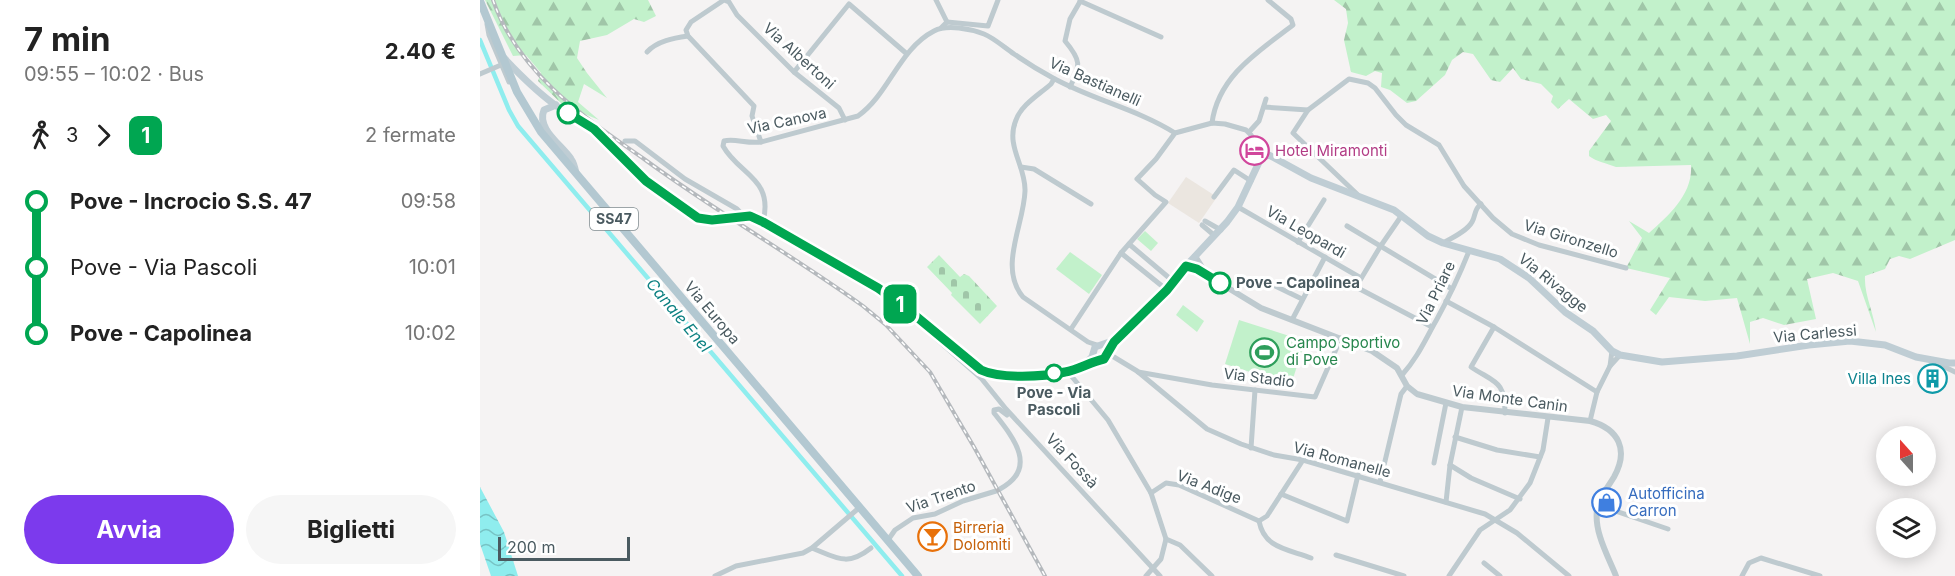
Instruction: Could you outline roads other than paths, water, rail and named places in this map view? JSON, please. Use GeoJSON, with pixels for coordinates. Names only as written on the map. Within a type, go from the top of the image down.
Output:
{"type":"FeatureCollection","features":[{"type":"Feature","properties":{"kind":"main road","name":"SS47"},"geometry":{"type":"LineString","coordinates":[[481,3],[501,62]]}},
{"type":"Feature","properties":{"kind":"main road","name":"Via Europa"},"geometry":{"type":"LineString","coordinates":[[501,62],[529,115],[576,174],[858,509],[878,528],[918,576]]}},
{"type":"Feature","properties":{"kind":"main road"},"geometry":{"type":"LineString","coordinates":[[501,62],[556,105],[594,129],[646,181],[698,218],[721,220],[742,216]]}},
{"type":"Feature","properties":{"kind":"main road"},"geometry":{"type":"LineString","coordinates":[[512,80],[536,90]]}},
{"type":"Feature","properties":{"kind":"main road"},"geometry":{"type":"LineString","coordinates":[[556,105],[544,110],[542,121],[572,160],[576,174]]}},
{"type":"Feature","properties":{"kind":"main road","name":"Via Rivagge"},"geometry":{"type":"LineString","coordinates":[[1263,157],[1269,155],[1311,178],[1394,210],[1428,236],[1443,243],[1500,259],[1529,278],[1565,312],[1593,331],[1612,351],[1620,355],[1651,361],[1674,361]]}},
{"type":"Feature","properties":{"kind":"main road"},"geometry":{"type":"LineString","coordinates":[[931,329],[981,370],[990,374],[1005,376],[1071,370],[1107,356],[1118,339],[1167,290],[1186,266],[1218,233],[1238,207],[1263,157]]}},
{"type":"Feature","properties":{"kind":"main road","name":"Via Fossà"},"geometry":{"type":"LineString","coordinates":[[742,216],[750,216],[763,222],[878,288],[931,329]]}},
{"type":"Feature","properties":{"kind":"main road"},"geometry":{"type":"LineString","coordinates":[[1085,364],[1097,349],[1118,339]]}},
{"type":"Feature","properties":{"kind":"main road","name":"Via Carlessi"},"geometry":{"type":"LineString","coordinates":[[1674,361],[1737,356],[1850,341],[1885,345],[1916,357],[1955,363]]}},
{"type":"Feature","properties":{"kind":"main road"},"geometry":{"type":"LineString","coordinates":[[1097,349],[1107,356]]}},
{"type":"Feature","properties":{"kind":"main road"},"geometry":{"type":"LineString","coordinates":[[1097,349],[1107,356]]}},
{"type":"Feature","properties":{"kind":"street","name":"Via Albertoni"},"geometry":{"type":"LineString","coordinates":[[688,36],[686,30],[691,22],[727,0],[737,15],[794,72],[839,108],[845,120]]}},
{"type":"Feature","properties":{"kind":"street"},"geometry":{"type":"LineString","coordinates":[[936,0],[947,22],[988,26],[999,0]]}},
{"type":"Feature","properties":{"kind":"street"},"geometry":{"type":"LineString","coordinates":[[1212,123],[1226,83],[1250,58],[1293,25],[1291,19],[1268,0]]}},
{"type":"Feature","properties":{"kind":"street"},"geometry":{"type":"LineString","coordinates":[[1070,87],[1079,69],[1077,57],[1065,41],[1070,19],[1081,1],[1161,37]]}},
{"type":"Feature","properties":{"kind":"street"},"geometry":{"type":"LineString","coordinates":[[794,72],[849,4],[907,54]]}},
{"type":"Feature","properties":{"kind":"street","name":"Via Canova"},"geometry":{"type":"LineString","coordinates":[[763,222],[766,211],[761,188],[756,180],[728,154],[723,143],[728,139],[748,144],[760,142],[858,116],[868,109],[907,54],[947,22]]}},
{"type":"Feature","properties":{"kind":"street","name":"Via Bastianelli"},"geometry":{"type":"LineString","coordinates":[[941,28],[973,31],[986,35],[1027,64],[1054,79],[1120,106],[1175,133]]}},
{"type":"Feature","properties":{"kind":"street"},"geometry":{"type":"LineString","coordinates":[[647,52],[672,38],[688,36],[754,106],[752,116],[760,142]]}},
{"type":"Feature","properties":{"kind":"street"},"geometry":{"type":"LineString","coordinates":[[480,74],[501,62],[519,103],[529,115]]}},
{"type":"Feature","properties":{"kind":"street"},"geometry":{"type":"LineString","coordinates":[[1054,79],[1020,112],[1016,119],[1013,142],[1026,189],[1015,236],[1013,269],[1017,290],[1023,297],[1097,349]]}},
{"type":"Feature","properties":{"kind":"street","name":"Via Gironzello"},"geometry":{"type":"LineString","coordinates":[[1358,195],[1294,136],[1295,128],[1308,110],[1350,80],[1368,83],[1375,88],[1406,125],[1439,145],[1458,177],[1493,218],[1512,234],[1530,243],[1626,268]]}},
{"type":"Feature","properties":{"kind":"street"},"geometry":{"type":"LineString","coordinates":[[1250,132],[1259,121],[1266,99]]}},
{"type":"Feature","properties":{"kind":"street"},"geometry":{"type":"LineString","coordinates":[[1264,107],[1308,110]]}},
{"type":"Feature","properties":{"kind":"street"},"geometry":{"type":"LineString","coordinates":[[1071,329],[1115,261],[1166,202],[1137,179],[1156,159],[1175,133],[1212,123],[1225,124],[1250,132],[1263,157]]}},
{"type":"Feature","properties":{"kind":"street"},"geometry":{"type":"LineString","coordinates":[[625,141],[635,141],[686,179],[737,209],[742,216]]}},
{"type":"Feature","properties":{"kind":"street"},"geometry":{"type":"LineString","coordinates":[[1020,167],[1034,169],[1090,204]]}},
{"type":"Feature","properties":{"kind":"street"},"geometry":{"type":"LineString","coordinates":[[1214,197],[1234,170],[1251,181]]}},
{"type":"Feature","properties":{"kind":"street"},"geometry":{"type":"LineString","coordinates":[[1298,242],[1324,200]]}},
{"type":"Feature","properties":{"kind":"street"},"geometry":{"type":"LineString","coordinates":[[1443,243],[1473,221],[1476,208],[1481,204]]}},
{"type":"Feature","properties":{"kind":"street","name":"Via Leopardi"},"geometry":{"type":"LineString","coordinates":[[1238,207],[1361,278]]}},
{"type":"Feature","properties":{"kind":"street"},"geometry":{"type":"LineString","coordinates":[[1402,215],[1356,287],[1432,327]]}},
{"type":"Feature","properties":{"kind":"street"},"geometry":{"type":"LineString","coordinates":[[1204,223],[1218,233]]}},
{"type":"Feature","properties":{"kind":"street"},"geometry":{"type":"LineString","coordinates":[[1347,226],[1452,288]]}},
{"type":"Feature","properties":{"kind":"street"},"geometry":{"type":"LineString","coordinates":[[1129,244],[1174,282]]}},
{"type":"Feature","properties":{"kind":"street","name":"Via Priare"},"geometry":{"type":"LineString","coordinates":[[1402,375],[1416,359],[1469,251]]}},
{"type":"Feature","properties":{"kind":"street"},"geometry":{"type":"LineString","coordinates":[[1121,253],[1167,290]]}},
{"type":"Feature","properties":{"kind":"street"},"geometry":{"type":"LineString","coordinates":[[1195,256],[1207,275]]}},
{"type":"Feature","properties":{"kind":"street"},"geometry":{"type":"LineString","coordinates":[[1292,320],[1325,257]]}},
{"type":"Feature","properties":{"kind":"street"},"geometry":{"type":"LineString","coordinates":[[1140,268],[1148,259]]}},
{"type":"Feature","properties":{"kind":"street"},"geometry":{"type":"LineString","coordinates":[[1186,266],[1207,275],[1261,308],[1372,351],[1391,363],[1402,375],[1407,386],[1401,394],[1380,482]]}},
{"type":"Feature","properties":{"kind":"street"},"geometry":{"type":"LineString","coordinates":[[1267,282],[1302,299]]}},
{"type":"Feature","properties":{"kind":"street"},"geometry":{"type":"LineString","coordinates":[[1446,301],[1494,327],[1597,392]]}},
{"type":"Feature","properties":{"kind":"street"},"geometry":{"type":"LineString","coordinates":[[1494,327],[1471,367],[1501,387],[1505,397],[1505,412]]}},
{"type":"Feature","properties":{"kind":"street","name":"Via Fossà"},"geometry":{"type":"LineString","coordinates":[[931,329],[931,334],[981,378],[1026,431],[1160,576]]}},
{"type":"Feature","properties":{"kind":"street","name":"Via Stadio"},"geometry":{"type":"LineString","coordinates":[[1137,371],[1212,385],[1315,397],[1341,338]]}},
{"type":"Feature","properties":{"kind":"street"},"geometry":{"type":"LineString","coordinates":[[1610,366],[1612,351]]}},
{"type":"Feature","properties":{"kind":"street"},"geometry":{"type":"LineString","coordinates":[[1616,576],[1598,526],[1598,505],[1616,474],[1621,451],[1617,438],[1609,429],[1590,421],[1597,392],[1610,366],[1620,355]]}},
{"type":"Feature","properties":{"kind":"street","name":"Via Romanelle"},"geometry":{"type":"LineString","coordinates":[[1107,356],[1137,371],[1206,429],[1251,448],[1358,475],[1485,514],[1517,533],[1564,574]]}},
{"type":"Feature","properties":{"kind":"street"},"geometry":{"type":"LineString","coordinates":[[1930,360],[1955,372]]}},
{"type":"Feature","properties":{"kind":"street"},"geometry":{"type":"LineString","coordinates":[[1071,370],[1077,383],[1108,420],[1151,494],[1166,539],[1161,559],[1146,576]]}},
{"type":"Feature","properties":{"kind":"street","name":"Via Monte Canin"},"geometry":{"type":"LineString","coordinates":[[1407,386],[1417,394],[1462,407],[1590,421]]}},
{"type":"Feature","properties":{"kind":"street"},"geometry":{"type":"LineString","coordinates":[[1251,448],[1255,390]]}},
{"type":"Feature","properties":{"kind":"street"},"geometry":{"type":"LineString","coordinates":[[1434,463],[1446,403]]}},
{"type":"Feature","properties":{"kind":"street"},"geometry":{"type":"LineString","coordinates":[[1446,502],[1450,465],[1462,407]]}},
{"type":"Feature","properties":{"kind":"street","name":"Via Trento"},"geometry":{"type":"LineString","coordinates":[[895,530],[913,518],[935,514],[963,501],[998,490],[1008,485],[1015,477],[1022,459],[1012,437],[994,413],[996,408],[1004,411],[1026,431]]}},
{"type":"Feature","properties":{"kind":"street"},"geometry":{"type":"LineString","coordinates":[[1449,576],[1480,530],[1510,510],[1520,499],[1532,479],[1540,458],[1548,418]]}},
{"type":"Feature","properties":{"kind":"street"},"geometry":{"type":"LineString","coordinates":[[1455,437],[1497,450],[1540,458]]}},
{"type":"Feature","properties":{"kind":"street"},"geometry":{"type":"LineString","coordinates":[[1302,460],[1267,516],[1259,521],[1261,531],[1268,542],[1311,558]]}},
{"type":"Feature","properties":{"kind":"street"},"geometry":{"type":"LineString","coordinates":[[1450,465],[1471,478],[1520,499]]}},
{"type":"Feature","properties":{"kind":"street"},"geometry":{"type":"LineString","coordinates":[[1281,494],[1347,521],[1358,475]]}},
{"type":"Feature","properties":{"kind":"street","name":"Via Adige"},"geometry":{"type":"LineString","coordinates":[[1151,494],[1166,483],[1179,485],[1259,521]]}},
{"type":"Feature","properties":{"kind":"street"},"geometry":{"type":"LineString","coordinates":[[1598,505],[1668,529]]}},
{"type":"Feature","properties":{"kind":"street"},"geometry":{"type":"LineString","coordinates":[[715,576],[736,566],[795,555],[812,548],[858,509]]}},
{"type":"Feature","properties":{"kind":"street"},"geometry":{"type":"LineString","coordinates":[[878,528],[885,531],[895,530]]}},
{"type":"Feature","properties":{"kind":"street"},"geometry":{"type":"LineString","coordinates":[[888,540],[895,530]]}},
{"type":"Feature","properties":{"kind":"street"},"geometry":{"type":"LineString","coordinates":[[1166,539],[1179,545],[1212,576]]}},
{"type":"Feature","properties":{"kind":"street"},"geometry":{"type":"LineString","coordinates":[[812,548],[846,561],[860,556],[871,548]]}},
{"type":"Feature","properties":{"kind":"street"},"geometry":{"type":"LineString","coordinates":[[1336,555],[1404,576]]}},
{"type":"Feature","properties":{"kind":"street"},"geometry":{"type":"LineString","coordinates":[[1742,576],[1749,563],[1761,558],[1820,576]]}},
{"type":"Feature","properties":{"kind":"street"},"geometry":{"type":"LineString","coordinates":[[1484,563],[1500,576]]}},
{"type":"Feature","properties":{"kind":"water"},"geometry":{"type":"Polygon","coordinates":[[[480,487],[504,532],[518,576],[491,576],[480,544],[480,487]]]}},
{"type":"Feature","properties":{"kind":"waterway","name":"Canale Enel"},"geometry":{"type":"LineString","coordinates":[[480,40],[518,126],[902,576]]}},
{"type":"Feature","properties":{"kind":"railway"},"geometry":{"type":"LineString","coordinates":[[493,0],[504,26],[519,50],[555,91],[576,109],[698,197],[836,287],[886,325],[930,372],[1045,576]]}},
{"type":"Feature","properties":{"kind":"place","name":"Hotel Miramonti"},"geometry":{"type":"Point","coordinates":[1254,151]}},
{"type":"Feature","properties":{"kind":"place","name":"Pove - Capolinea"},"geometry":{"type":"Point","coordinates":[1220,283]}},
{"type":"Feature","properties":{"kind":"place","name":"Campo Sportivo di Pove"},"geometry":{"type":"Point","coordinates":[1265,352]}},
{"type":"Feature","properties":{"kind":"place","name":"Pove - Via Pascoli"},"geometry":{"type":"Point","coordinates":[1054,373]}},
{"type":"Feature","properties":{"kind":"place","name":"Villa Ines"},"geometry":{"type":"Point","coordinates":[1932,379]}},
{"type":"Feature","properties":{"kind":"place","name":"Autofficina Carron"},"geometry":{"type":"Point","coordinates":[1607,503]}},
{"type":"Feature","properties":{"kind":"place","name":"Birreria Dolomiti"},"geometry":{"type":"Point","coordinates":[932,537]}}]}
